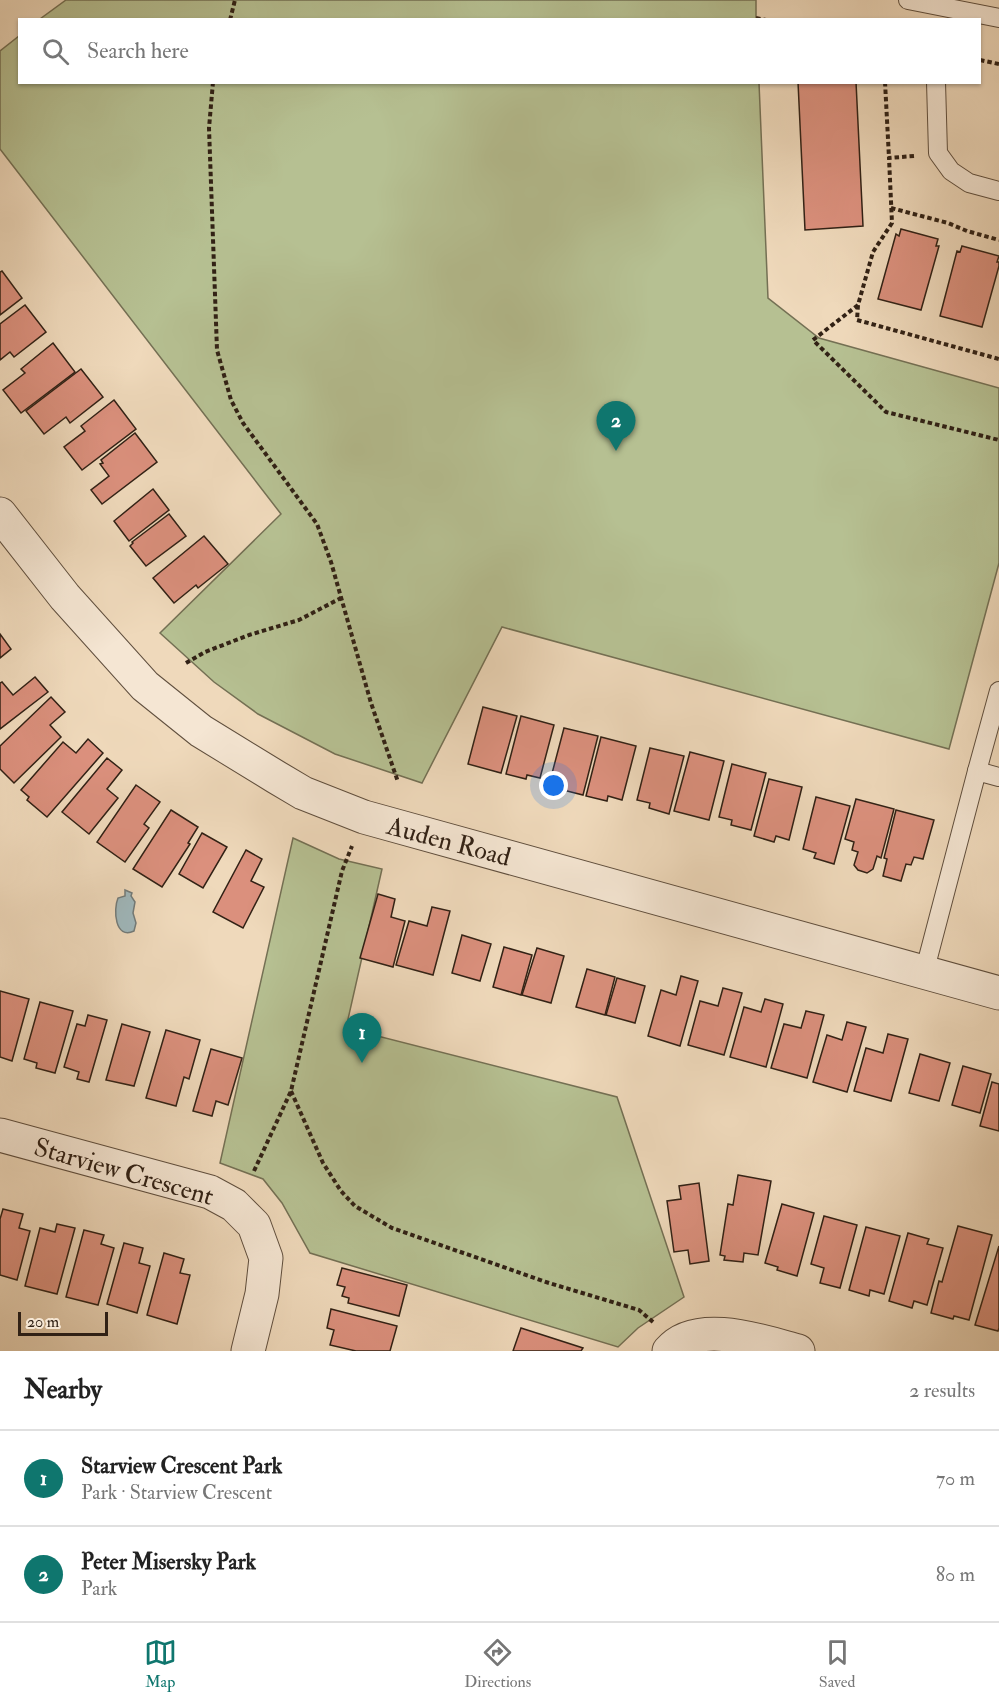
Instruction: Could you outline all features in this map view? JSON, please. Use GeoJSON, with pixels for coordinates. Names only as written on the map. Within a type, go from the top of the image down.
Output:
{"type":"FeatureCollection","features":[{"type":"Feature","properties":{"kind":"street","name":"Auden Road"},"geometry":{"type":"LineString","coordinates":[[0,514],[65,597],[145,686],[201,731],[303,794],[364,817],[999,993]]}},
{"type":"Feature","properties":{"kind":"street","name":"Starview Crescent"},"geometry":{"type":"LineString","coordinates":[[0,1135],[210,1192],[234,1206],[254,1225],[266,1257],[262,1294],[248,1351]]}},
{"type":"Feature","properties":{"kind":"street"},"geometry":{"type":"LineString","coordinates":[[669,1351],[675,1345],[704,1334],[742,1336],[798,1351]]}},
{"type":"Feature","properties":{"kind":"lane"},"geometry":{"type":"LineString","coordinates":[[908,0],[933,13],[992,11]]}},
{"type":"Feature","properties":{"kind":"lane"},"geometry":{"type":"LineString","coordinates":[[936,84],[939,153],[951,171],[969,183],[999,191]]}},
{"type":"Feature","properties":{"kind":"lane"},"geometry":{"type":"LineString","coordinates":[[924,972],[999,691]]}},
{"type":"Feature","properties":{"kind":"lane"},"geometry":{"type":"LineString","coordinates":[[977,771],[999,777]]}},
{"type":"Feature","properties":{"kind":"path"},"geometry":{"type":"LineString","coordinates":[[230,18],[235,0]]}},
{"type":"Feature","properties":{"kind":"path"},"geometry":{"type":"LineString","coordinates":[[981,60],[999,64]]}},
{"type":"Feature","properties":{"kind":"path"},"geometry":{"type":"LineString","coordinates":[[213,84],[209,128],[217,350],[231,400],[243,423],[317,524],[331,562],[371,703],[398,782]]}},
{"type":"Feature","properties":{"kind":"path"},"geometry":{"type":"LineString","coordinates":[[885,84],[892,223],[873,252],[858,305],[857,321],[999,359]]}},
{"type":"Feature","properties":{"kind":"path"},"geometry":{"type":"LineString","coordinates":[[890,158],[939,153]]}},
{"type":"Feature","properties":{"kind":"path"},"geometry":{"type":"LineString","coordinates":[[891,208],[948,223],[999,240]]}},
{"type":"Feature","properties":{"kind":"path"},"geometry":{"type":"LineString","coordinates":[[858,305],[813,340],[886,412],[999,440]]}},
{"type":"Feature","properties":{"kind":"path"},"geometry":{"type":"LineString","coordinates":[[186,663],[205,652],[249,635],[299,620],[341,598]]}},
{"type":"Feature","properties":{"kind":"path"},"geometry":{"type":"LineString","coordinates":[[254,1172],[291,1090],[342,872],[349,854]]}},
{"type":"Feature","properties":{"kind":"path"},"geometry":{"type":"LineString","coordinates":[[291,1090],[323,1163],[341,1191],[355,1206],[392,1228],[549,1283],[639,1310],[653,1322]]}},
{"type":"Feature","properties":{"kind":"green space"},"geometry":{"type":"Polygon","coordinates":[[[66,0],[756,0],[756,18],[41,18],[66,0]]]}},
{"type":"Feature","properties":{"kind":"green space"},"geometry":{"type":"Polygon","coordinates":[[[18,37],[18,84],[759,84],[768,298],[819,338],[999,388],[999,563],[949,749],[502,627],[422,783],[335,754],[258,714],[214,682],[160,633],[281,514],[0,149],[0,51],[18,37]]]}},
{"type":"Feature","properties":{"kind":"green space"},"geometry":{"type":"Polygon","coordinates":[[[293,838],[339,859],[382,869],[346,1028],[617,1097],[684,1297],[638,1328],[618,1347],[310,1253],[282,1203],[263,1179],[220,1163],[293,838]]]}},
{"type":"Feature","properties":{"kind":"water"},"geometry":{"type":"Polygon","coordinates":[[[125,890],[132,893],[131,896],[135,902],[133,913],[136,923],[134,931],[128,933],[119,928],[116,916],[116,903],[118,898],[125,896],[125,890]]]}},
{"type":"Feature","properties":{"kind":"building"},"geometry":{"type":"Polygon","coordinates":[[[798,84],[856,84],[863,226],[805,230],[798,84]]]}},
{"type":"Feature","properties":{"kind":"building"},"geometry":{"type":"Polygon","coordinates":[[[901,229],[938,239],[936,246],[939,246],[921,310],[878,299],[896,234],[899,236],[901,229]]]}},
{"type":"Feature","properties":{"kind":"building"},"geometry":{"type":"Polygon","coordinates":[[[962,246],[999,256],[997,262],[999,266],[982,327],[940,316],[957,251],[960,252],[962,246]]]}},
{"type":"Feature","properties":{"kind":"building"},"geometry":{"type":"Polygon","coordinates":[[[2,271],[22,298],[0,315],[0,272],[2,271]]]}},
{"type":"Feature","properties":{"kind":"building"},"geometry":{"type":"Polygon","coordinates":[[[25,305],[46,332],[14,357],[10,352],[0,360],[0,324],[25,305]]]}},
{"type":"Feature","properties":{"kind":"building"},"geometry":{"type":"Polygon","coordinates":[[[53,343],[75,372],[21,413],[3,390],[25,373],[21,369],[53,343]]]}},
{"type":"Feature","properties":{"kind":"building"},"geometry":{"type":"Polygon","coordinates":[[[81,369],[103,397],[70,423],[66,417],[44,434],[26,411],[81,369]]]}},
{"type":"Feature","properties":{"kind":"building"},"geometry":{"type":"Polygon","coordinates":[[[114,400],[136,429],[82,470],[64,447],[85,431],[81,426],[114,400]]]}},
{"type":"Feature","properties":{"kind":"building"},"geometry":{"type":"Polygon","coordinates":[[[135,433],[157,462],[102,504],[91,490],[109,476],[100,464],[103,463],[101,460],[135,433]]]}},
{"type":"Feature","properties":{"kind":"building"},"geometry":{"type":"Polygon","coordinates":[[[153,489],[169,510],[129,541],[114,521],[153,489]]]}},
{"type":"Feature","properties":{"kind":"building"},"geometry":{"type":"Polygon","coordinates":[[[169,514],[186,536],[146,566],[130,546],[132,542],[169,514]]]}},
{"type":"Feature","properties":{"kind":"building"},"geometry":{"type":"Polygon","coordinates":[[[204,536],[228,564],[198,588],[196,585],[174,603],[153,578],[204,536]]]}},
{"type":"Feature","properties":{"kind":"building"},"geometry":{"type":"Polygon","coordinates":[[[0,634],[11,649],[0,658],[0,634]]]}},
{"type":"Feature","properties":{"kind":"building"},"geometry":{"type":"Polygon","coordinates":[[[35,677],[48,692],[0,729],[0,683],[2,682],[13,695],[35,677]]]}},
{"type":"Feature","properties":{"kind":"building"},"geometry":{"type":"Polygon","coordinates":[[[51,697],[65,712],[50,725],[61,737],[14,783],[0,769],[0,746],[51,697]]]}},
{"type":"Feature","properties":{"kind":"building"},"geometry":{"type":"Polygon","coordinates":[[[483,707],[517,716],[501,773],[468,764],[483,707]]]}},
{"type":"Feature","properties":{"kind":"building"},"geometry":{"type":"Polygon","coordinates":[[[521,716],[554,725],[540,778],[527,775],[526,779],[506,774],[521,716]]]}},
{"type":"Feature","properties":{"kind":"building"},"geometry":{"type":"Polygon","coordinates":[[[564,728],[598,736],[583,795],[563,790],[565,784],[550,781],[564,728]]]}},
{"type":"Feature","properties":{"kind":"building"},"geometry":{"type":"Polygon","coordinates":[[[601,737],[636,746],[622,800],[608,796],[607,801],[586,796],[601,737]]]}},
{"type":"Feature","properties":{"kind":"building"},"geometry":{"type":"Polygon","coordinates":[[[88,739],[103,753],[47,817],[27,800],[29,797],[21,790],[63,742],[76,753],[88,739]]]}},
{"type":"Feature","properties":{"kind":"building"},"geometry":{"type":"Polygon","coordinates":[[[650,748],[684,756],[669,814],[649,808],[650,803],[637,800],[650,748]]]}},
{"type":"Feature","properties":{"kind":"building"},"geometry":{"type":"Polygon","coordinates":[[[690,752],[724,761],[709,820],[674,811],[690,752]]]}},
{"type":"Feature","properties":{"kind":"building"},"geometry":{"type":"Polygon","coordinates":[[[107,758],[122,770],[107,789],[118,798],[89,834],[62,812],[107,758]]]}},
{"type":"Feature","properties":{"kind":"building"},"geometry":{"type":"Polygon","coordinates":[[[732,764],[766,773],[751,830],[731,825],[732,820],[719,817],[732,764]]]}},
{"type":"Feature","properties":{"kind":"building"},"geometry":{"type":"Polygon","coordinates":[[[769,779],[802,787],[789,840],[776,836],[774,842],[754,836],[769,779]]]}},
{"type":"Feature","properties":{"kind":"building"},"geometry":{"type":"Polygon","coordinates":[[[136,785],[160,802],[144,824],[149,828],[125,862],[97,842],[136,785]]]}},
{"type":"Feature","properties":{"kind":"building"},"geometry":{"type":"Polygon","coordinates":[[[816,797],[850,806],[834,864],[814,858],[816,853],[803,849],[816,797]]]}},
{"type":"Feature","properties":{"kind":"building"},"geometry":{"type":"Polygon","coordinates":[[[856,799],[894,809],[881,858],[877,856],[873,869],[867,873],[858,870],[854,865],[858,852],[852,850],[854,842],[845,839],[856,799]]]}},
{"type":"Feature","properties":{"kind":"building"},"geometry":{"type":"Polygon","coordinates":[[[171,810],[198,827],[188,843],[190,844],[162,887],[133,869],[171,810]]]}},
{"type":"Feature","properties":{"kind":"building"},"geometry":{"type":"Polygon","coordinates":[[[896,810],[934,820],[923,859],[914,857],[911,865],[906,864],[901,881],[883,876],[887,859],[884,858],[896,810]]]}},
{"type":"Feature","properties":{"kind":"building"},"geometry":{"type":"Polygon","coordinates":[[[202,833],[227,847],[203,888],[179,874],[202,833]]]}},
{"type":"Feature","properties":{"kind":"building"},"geometry":{"type":"Polygon","coordinates":[[[246,850],[262,859],[251,881],[264,887],[243,928],[213,912],[246,850]]]}},
{"type":"Feature","properties":{"kind":"building"},"geometry":{"type":"Polygon","coordinates":[[[378,894],[395,899],[391,917],[405,921],[393,967],[360,958],[378,894]]]}},
{"type":"Feature","properties":{"kind":"building"},"geometry":{"type":"Polygon","coordinates":[[[432,907],[450,911],[433,975],[396,965],[409,921],[427,926],[432,907]]]}},
{"type":"Feature","properties":{"kind":"building"},"geometry":{"type":"Polygon","coordinates":[[[462,935],[491,944],[480,981],[452,973],[462,935]]]}},
{"type":"Feature","properties":{"kind":"building"},"geometry":{"type":"Polygon","coordinates":[[[504,947],[532,955],[521,995],[493,987],[504,947]]]}},
{"type":"Feature","properties":{"kind":"building"},"geometry":{"type":"Polygon","coordinates":[[[537,948],[564,956],[551,1003],[522,995],[537,948]]]}},
{"type":"Feature","properties":{"kind":"building"},"geometry":{"type":"Polygon","coordinates":[[[587,969],[615,977],[605,1015],[576,1007],[587,969]]]}},
{"type":"Feature","properties":{"kind":"building"},"geometry":{"type":"Polygon","coordinates":[[[681,976],[698,981],[680,1046],[648,1036],[661,990],[676,995],[681,976]]]}},
{"type":"Feature","properties":{"kind":"building"},"geometry":{"type":"Polygon","coordinates":[[[617,978],[645,986],[635,1023],[606,1015],[617,978]]]}},
{"type":"Feature","properties":{"kind":"building"},"geometry":{"type":"Polygon","coordinates":[[[723,988],[742,993],[724,1055],[688,1045],[700,1001],[718,1006],[723,988]]]}},
{"type":"Feature","properties":{"kind":"building"},"geometry":{"type":"Polygon","coordinates":[[[0,991],[29,999],[12,1061],[0,1057],[0,991]]]}},
{"type":"Feature","properties":{"kind":"building"},"geometry":{"type":"Polygon","coordinates":[[[765,999],[783,1004],[766,1067],[730,1057],[744,1007],[761,1012],[765,999]]]}},
{"type":"Feature","properties":{"kind":"building"},"geometry":{"type":"Polygon","coordinates":[[[40,1002],[73,1011],[55,1073],[36,1068],[37,1063],[24,1059],[40,1002]]]}},
{"type":"Feature","properties":{"kind":"building"},"geometry":{"type":"Polygon","coordinates":[[[806,1011],[824,1015],[807,1078],[771,1068],[784,1024],[801,1028],[806,1011]]]}},
{"type":"Feature","properties":{"kind":"building"},"geometry":{"type":"Polygon","coordinates":[[[88,1015],[107,1020],[89,1082],[77,1079],[79,1072],[64,1067],[77,1024],[85,1026],[88,1015]]]}},
{"type":"Feature","properties":{"kind":"building"},"geometry":{"type":"Polygon","coordinates":[[[847,1022],[866,1027],[847,1092],[813,1082],[827,1035],[842,1040],[847,1022]]]}},
{"type":"Feature","properties":{"kind":"building"},"geometry":{"type":"Polygon","coordinates":[[[122,1024],[150,1032],[134,1086],[106,1080],[122,1024]]]}},
{"type":"Feature","properties":{"kind":"building"},"geometry":{"type":"Polygon","coordinates":[[[166,1030],[200,1040],[189,1079],[184,1077],[176,1106],[146,1098],[166,1030]]]}},
{"type":"Feature","properties":{"kind":"building"},"geometry":{"type":"Polygon","coordinates":[[[888,1034],[908,1039],[891,1101],[854,1091],[866,1048],[883,1053],[888,1034]]]}},
{"type":"Feature","properties":{"kind":"building"},"geometry":{"type":"Polygon","coordinates":[[[211,1049],[242,1058],[228,1105],[216,1101],[212,1116],[193,1111],[211,1049]]]}},
{"type":"Feature","properties":{"kind":"building"},"geometry":{"type":"Polygon","coordinates":[[[920,1054],[950,1063],[939,1101],[909,1093],[920,1054]]]}},
{"type":"Feature","properties":{"kind":"building"},"geometry":{"type":"Polygon","coordinates":[[[963,1066],[991,1074],[980,1113],[952,1105],[963,1066]]]}},
{"type":"Feature","properties":{"kind":"building"},"geometry":{"type":"Polygon","coordinates":[[[992,1082],[999,1084],[999,1131],[980,1126],[992,1082]]]}},
{"type":"Feature","properties":{"kind":"building"},"geometry":{"type":"Polygon","coordinates":[[[738,1175],[771,1181],[758,1255],[744,1253],[743,1262],[724,1260],[725,1256],[720,1255],[728,1204],[733,1205],[738,1175]]]}},
{"type":"Feature","properties":{"kind":"building"},"geometry":{"type":"Polygon","coordinates":[[[699,1183],[709,1261],[690,1264],[688,1250],[674,1252],[667,1201],[681,1199],[679,1186],[699,1183]]]}},
{"type":"Feature","properties":{"kind":"building"},"geometry":{"type":"Polygon","coordinates":[[[782,1204],[814,1213],[797,1276],[777,1270],[778,1267],[765,1263],[782,1204]]]}},
{"type":"Feature","properties":{"kind":"building"},"geometry":{"type":"Polygon","coordinates":[[[3,1209],[23,1214],[19,1228],[30,1231],[17,1280],[0,1275],[0,1219],[3,1209]]]}},
{"type":"Feature","properties":{"kind":"building"},"geometry":{"type":"Polygon","coordinates":[[[824,1216],[857,1225],[840,1288],[820,1283],[824,1268],[811,1264],[824,1216]]]}},
{"type":"Feature","properties":{"kind":"building"},"geometry":{"type":"Polygon","coordinates":[[[57,1224],[75,1228],[57,1294],[25,1286],[40,1228],[55,1232],[57,1224]]]}},
{"type":"Feature","properties":{"kind":"building"},"geometry":{"type":"Polygon","coordinates":[[[958,1226],[992,1235],[969,1320],[954,1316],[953,1319],[931,1313],[939,1281],[942,1282],[958,1226]]]}},
{"type":"Feature","properties":{"kind":"building"},"geometry":{"type":"Polygon","coordinates":[[[866,1227],[900,1236],[884,1294],[870,1290],[869,1296],[849,1290],[866,1227]]]}},
{"type":"Feature","properties":{"kind":"building"},"geometry":{"type":"Polygon","coordinates":[[[84,1230],[104,1235],[101,1244],[114,1248],[98,1305],[66,1297],[84,1230]]]}},
{"type":"Feature","properties":{"kind":"building"},"geometry":{"type":"Polygon","coordinates":[[[908,1233],[929,1239],[927,1244],[943,1248],[927,1305],[914,1301],[912,1308],[889,1301],[908,1233]]]}},
{"type":"Feature","properties":{"kind":"building"},"geometry":{"type":"Polygon","coordinates":[[[124,1243],[143,1248],[139,1263],[150,1266],[137,1313],[107,1304],[124,1243]]]}},
{"type":"Feature","properties":{"kind":"building"},"geometry":{"type":"Polygon","coordinates":[[[999,1246],[999,1328],[998,1331],[975,1325],[999,1246]]]}},
{"type":"Feature","properties":{"kind":"building"},"geometry":{"type":"Polygon","coordinates":[[[164,1253],[184,1259],[180,1273],[190,1275],[177,1324],[147,1315],[164,1253]]]}},
{"type":"Feature","properties":{"kind":"building"},"geometry":{"type":"Polygon","coordinates":[[[342,1268],[407,1285],[399,1316],[348,1303],[349,1298],[342,1296],[345,1287],[337,1285],[342,1268]]]}},
{"type":"Feature","properties":{"kind":"building"},"geometry":{"type":"Polygon","coordinates":[[[331,1309],[397,1326],[390,1351],[356,1351],[330,1345],[334,1330],[327,1328],[331,1309]]]}},
{"type":"Feature","properties":{"kind":"building"},"geometry":{"type":"Polygon","coordinates":[[[521,1328],[583,1348],[581,1351],[513,1351],[521,1328]]]}},
{"type":"Feature","properties":{"kind":"place","name":"Peter Misersky Park"},"geometry":{"type":"Point","coordinates":[616,451]}},
{"type":"Feature","properties":{"kind":"place","name":"Starview Crescent Park"},"geometry":{"type":"Point","coordinates":[362,1063]}}]}
